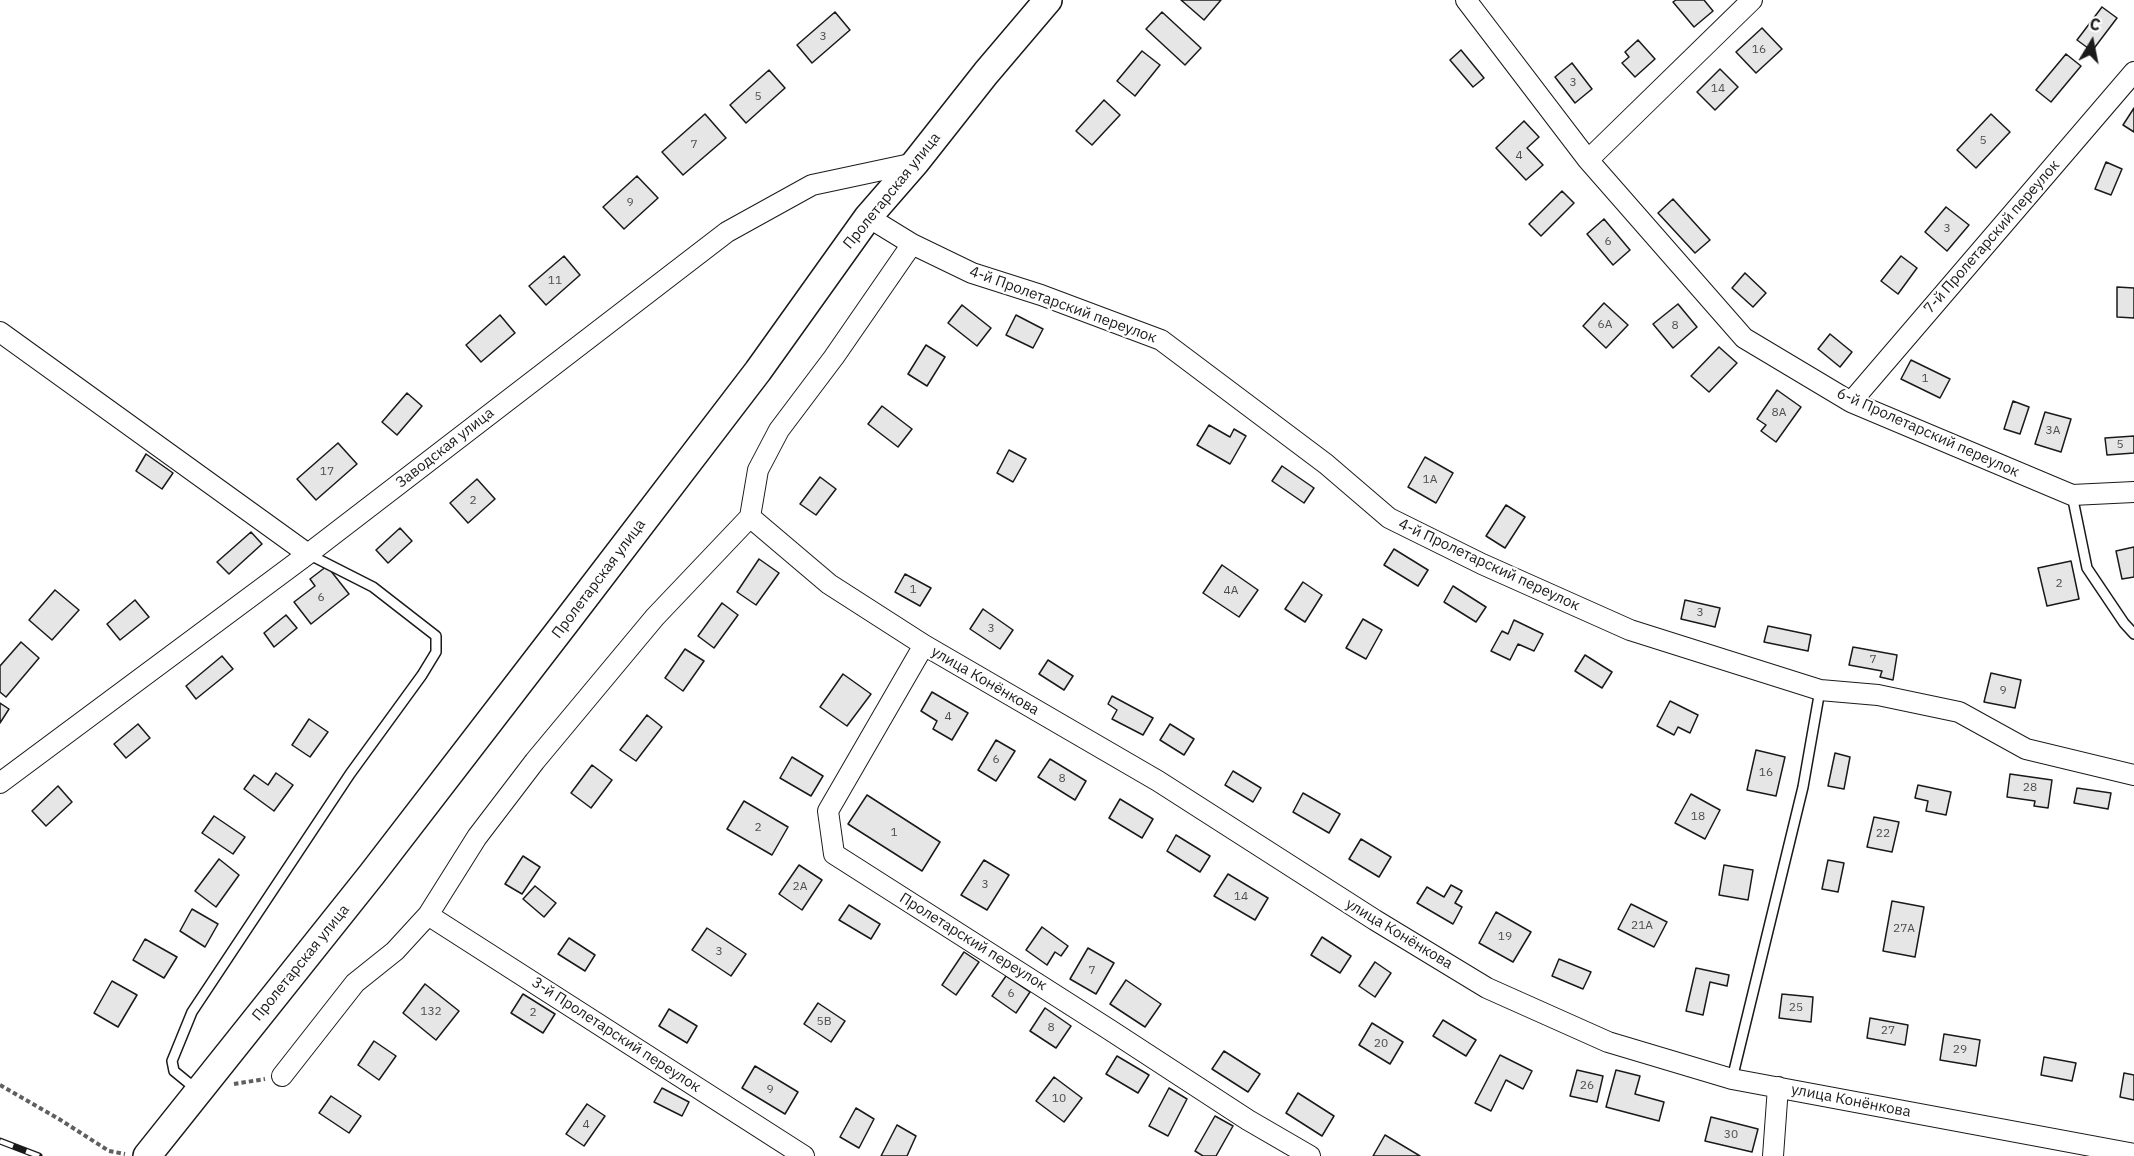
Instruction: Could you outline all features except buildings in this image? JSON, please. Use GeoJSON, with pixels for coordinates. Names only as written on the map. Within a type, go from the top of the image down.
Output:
{"type":"FeatureCollection","features":[{"type":"Feature","properties":{"kind":"main road","name":"Пролетарская улица"},"geometry":{"type":"LineString","coordinates":[[147,1156],[372,874],[616,557],[758,371],[868,217],[1048,0]]}},
{"type":"Feature","properties":{"kind":"street","name":"6-й Пролетарский переулок"},"geometry":{"type":"LineString","coordinates":[[1466,0],[1588,160],[1744,338],[1851,402],[2072,495]]}},
{"type":"Feature","properties":{"kind":"street"},"geometry":{"type":"LineString","coordinates":[[1588,160],[1752,0]]}},
{"type":"Feature","properties":{"kind":"street","name":"7-й Пролетарский переулок"},"geometry":{"type":"LineString","coordinates":[[1851,402],[2134,72]]}},
{"type":"Feature","properties":{"kind":"street","name":"Заводская улица"},"geometry":{"type":"LineString","coordinates":[[0,783],[308,554],[727,232],[812,185],[915,163]]}},
{"type":"Feature","properties":{"kind":"street","name":"4-й Пролетарский переулок"},"geometry":{"type":"LineString","coordinates":[[868,217],[912,244],[972,273],[1041,295],[1161,340],[1326,464],[1389,518],[1482,564],[1630,630],[1820,690],[1878,695],[1959,712],[2026,749],[2134,775]]}},
{"type":"Feature","properties":{"kind":"street"},"geometry":{"type":"LineString","coordinates":[[282,1076],[355,983],[395,951],[429,915],[477,837],[535,761],[655,617],[750,517],[758,470],[779,430],[834,357],[912,244]]}},
{"type":"Feature","properties":{"kind":"street"},"geometry":{"type":"LineString","coordinates":[[0,332],[308,554]]}},
{"type":"Feature","properties":{"kind":"street"},"geometry":{"type":"LineString","coordinates":[[2072,495],[2134,492]]}},
{"type":"Feature","properties":{"kind":"street","name":"улица Конёнкова"},"geometry":{"type":"LineString","coordinates":[[750,517],[829,584],[924,645],[1158,781],[1375,920],[1487,988],[1608,1042],[1732,1079],[1778,1087],[2049,1147],[2134,1154]]}},
{"type":"Feature","properties":{"kind":"street","name":"Пролетарский переулок"},"geometry":{"type":"LineString","coordinates":[[924,645],[828,811],[834,854],[1110,1029],[1248,1120],[1310,1156]]}},
{"type":"Feature","properties":{"kind":"street","name":"3-й Пролетарский переулок"},"geometry":{"type":"LineString","coordinates":[[429,915],[804,1156]]}},
{"type":"Feature","properties":{"kind":"street"},"geometry":{"type":"LineString","coordinates":[[1773,1156],[1778,1087]]}},
{"type":"Feature","properties":{"kind":"lane"},"geometry":{"type":"LineString","coordinates":[[2072,495],[2087,568],[2134,634]]}},
{"type":"Feature","properties":{"kind":"lane"},"geometry":{"type":"LineString","coordinates":[[198,1091],[174,1071],[171,1061],[192,1012],[350,774],[422,675],[436,652],[436,636],[373,587],[308,554]]}},
{"type":"Feature","properties":{"kind":"lane"},"geometry":{"type":"LineString","coordinates":[[1732,1079],[1803,787],[1820,690]]}},
{"type":"Feature","properties":{"kind":"path"},"geometry":{"type":"LineString","coordinates":[[198,1091],[282,1076]]}},
{"type":"Feature","properties":{"kind":"path"},"geometry":{"type":"LineString","coordinates":[[0,1085],[109,1151],[133,1156]]}},
{"type":"Feature","properties":{"kind":"railway"},"geometry":{"type":"LineString","coordinates":[[0,1141],[39,1156]]}}]}
